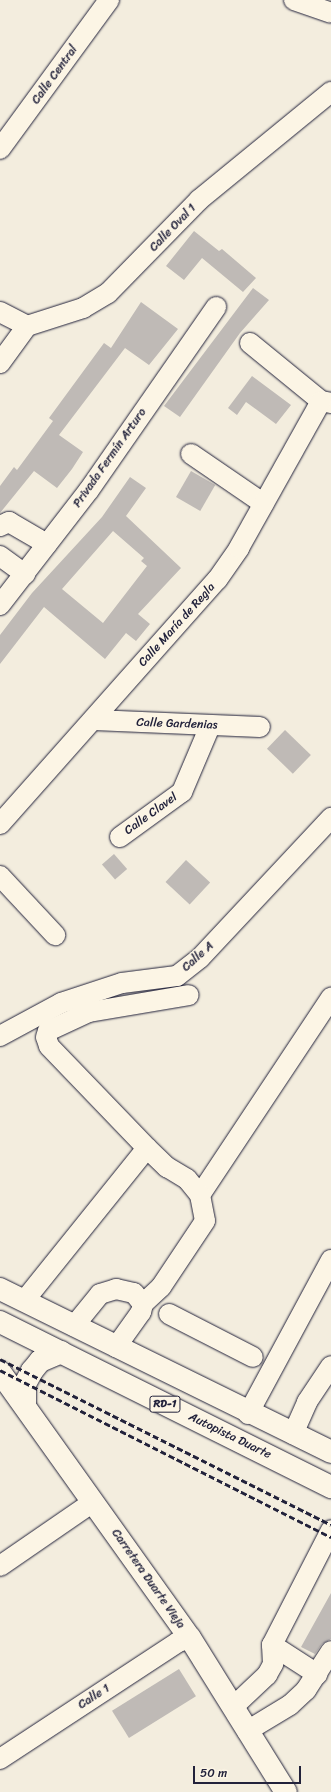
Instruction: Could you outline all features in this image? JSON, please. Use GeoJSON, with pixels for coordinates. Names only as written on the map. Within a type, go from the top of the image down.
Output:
{"type":"FeatureCollection","features":[{"type":"Feature","properties":{"kind":"main road","name":"RD-1"},"geometry":{"type":"LineString","coordinates":[[0,1289],[248,1414],[331,1452]]}},
{"type":"Feature","properties":{"kind":"main road","name":"Autopista Duarte"},"geometry":{"type":"LineString","coordinates":[[0,1322],[331,1487]]}},
{"type":"Feature","properties":{"kind":"main road"},"geometry":{"type":"LineString","coordinates":[[25,1406],[25,1384],[32,1371],[45,1358],[61,1352]]}},
{"type":"Feature","properties":{"kind":"main road","name":"Carretera Duarte Vieja"},"geometry":{"type":"LineString","coordinates":[[0,1372],[190,1638],[286,1792]]}},
{"type":"Feature","properties":{"kind":"street","name":"Calle Central"},"geometry":{"type":"LineString","coordinates":[[0,149],[109,0]]}},
{"type":"Feature","properties":{"kind":"street"},"geometry":{"type":"LineString","coordinates":[[294,0],[331,13]]}},
{"type":"Feature","properties":{"kind":"street","name":"Calle Oval 1"},"geometry":{"type":"LineString","coordinates":[[27,326],[83,308],[108,292],[199,200],[331,92]]}},
{"type":"Feature","properties":{"kind":"street","name":"Privada Fermín Arturo"},"geometry":{"type":"LineString","coordinates":[[0,605],[89,490],[216,307]]}},
{"type":"Feature","properties":{"kind":"street"},"geometry":{"type":"LineString","coordinates":[[0,312],[27,326],[0,363]]}},
{"type":"Feature","properties":{"kind":"street"},"geometry":{"type":"LineString","coordinates":[[250,343],[326,402]]}},
{"type":"Feature","properties":{"kind":"street","name":"Calle María de Regla"},"geometry":{"type":"LineString","coordinates":[[0,824],[217,580],[326,402]]}},
{"type":"Feature","properties":{"kind":"street"},"geometry":{"type":"LineString","coordinates":[[191,454],[264,504]]}},
{"type":"Feature","properties":{"kind":"street"},"geometry":{"type":"LineString","coordinates":[[0,526],[9,522],[47,544]]}},
{"type":"Feature","properties":{"kind":"street"},"geometry":{"type":"LineString","coordinates":[[0,556],[25,574]]}},
{"type":"Feature","properties":{"kind":"street","name":"Calle Gardenias"},"geometry":{"type":"LineString","coordinates":[[94,720],[260,727]]}},
{"type":"Feature","properties":{"kind":"street","name":"Calle Clavel"},"geometry":{"type":"LineString","coordinates":[[120,837],[182,792],[210,726]]}},
{"type":"Feature","properties":{"kind":"street","name":"Calle A"},"geometry":{"type":"LineString","coordinates":[[0,1036],[61,1003],[122,983],[177,976],[200,958],[331,818]]}},
{"type":"Feature","properties":{"kind":"street"},"geometry":{"type":"LineString","coordinates":[[0,876],[55,935]]}},
{"type":"Feature","properties":{"kind":"street"},"geometry":{"type":"LineString","coordinates":[[116,1347],[143,1304],[161,1287],[205,1221],[200,1195],[187,1179],[167,1167],[147,1148],[50,1046],[46,1037],[48,1031],[89,1012],[189,995]]}},
{"type":"Feature","properties":{"kind":"street"},"geometry":{"type":"LineString","coordinates":[[200,1195],[331,998]]}},
{"type":"Feature","properties":{"kind":"street"},"geometry":{"type":"LineString","coordinates":[[24,1301],[147,1148]]}},
{"type":"Feature","properties":{"kind":"street"},"geometry":{"type":"LineString","coordinates":[[248,1414],[331,1260]]}},
{"type":"Feature","properties":{"kind":"street"},"geometry":{"type":"LineString","coordinates":[[74,1326],[94,1298],[106,1291],[126,1290],[134,1293],[143,1304]]}},
{"type":"Feature","properties":{"kind":"street"},"geometry":{"type":"LineString","coordinates":[[169,1314],[253,1358]]}},
{"type":"Feature","properties":{"kind":"street"},"geometry":{"type":"LineString","coordinates":[[293,1434],[325,1387],[331,1366]]}},
{"type":"Feature","properties":{"kind":"street"},"geometry":{"type":"LineString","coordinates":[[0,1566],[93,1502]]}},
{"type":"Feature","properties":{"kind":"street"},"geometry":{"type":"LineString","coordinates":[[233,1707],[267,1675],[273,1664],[272,1645],[331,1532]]}},
{"type":"Feature","properties":{"kind":"street","name":"Calle 1"},"geometry":{"type":"LineString","coordinates":[[0,1759],[178,1642],[190,1638]]}},
{"type":"Feature","properties":{"kind":"street"},"geometry":{"type":"LineString","coordinates":[[272,1645],[318,1674]]}},
{"type":"Feature","properties":{"kind":"street"},"geometry":{"type":"LineString","coordinates":[[247,1731],[290,1705],[318,1674],[331,1651]]}},
{"type":"Feature","properties":{"kind":"building"},"geometry":{"type":"Polygon","coordinates":[[[194,231],[219,251],[222,249],[256,278],[243,292],[202,258],[184,280],[166,266],[194,231]]]}},
{"type":"Feature","properties":{"kind":"building"},"geometry":{"type":"Polygon","coordinates":[[[253,288],[269,300],[240,333],[180,417],[164,406],[253,288]]]}},
{"type":"Feature","properties":{"kind":"building"},"geometry":{"type":"Polygon","coordinates":[[[141,302],[178,329],[149,365],[125,348],[59,435],[83,452],[72,469],[57,488],[34,471],[0,513],[0,486],[14,467],[17,470],[53,421],[49,418],[104,343],[111,348],[141,302]]]}},
{"type":"Feature","properties":{"kind":"building"},"geometry":{"type":"Polygon","coordinates":[[[252,376],[291,405],[276,424],[246,402],[237,415],[228,408],[252,376]]]}},
{"type":"Feature","properties":{"kind":"building"},"geometry":{"type":"Polygon","coordinates":[[[191,471],[215,485],[200,511],[176,497],[191,471]]]}},
{"type":"Feature","properties":{"kind":"building"},"geometry":{"type":"Polygon","coordinates":[[[130,477],[146,488],[126,516],[181,568],[138,614],[150,624],[136,641],[126,633],[105,659],[44,607],[0,664],[0,635],[32,593],[102,517],[130,477]],[[113,531],[62,589],[103,623],[147,566],[141,561],[144,558],[113,531]]]}},
{"type":"Feature","properties":{"kind":"building"},"geometry":{"type":"Polygon","coordinates":[[[285,730],[311,755],[293,774],[267,749],[285,730]]]}},
{"type":"Feature","properties":{"kind":"building"},"geometry":{"type":"Polygon","coordinates":[[[114,854],[127,869],[115,880],[102,864],[114,854]]]}},
{"type":"Feature","properties":{"kind":"building"},"geometry":{"type":"Polygon","coordinates":[[[186,860],[210,883],[190,904],[166,882],[186,860]]]}},
{"type":"Feature","properties":{"kind":"building"},"geometry":{"type":"Polygon","coordinates":[[[331,1593],[331,1639],[322,1644],[315,1654],[301,1647],[331,1593]]]}},
{"type":"Feature","properties":{"kind":"building"},"geometry":{"type":"Polygon","coordinates":[[[179,1669],[196,1696],[129,1738],[112,1711],[179,1669]]]}},
{"type":"Feature","properties":{"kind":"railway"},"geometry":{"type":"LineString","coordinates":[[0,1359],[331,1525]]}},
{"type":"Feature","properties":{"kind":"railway"},"geometry":{"type":"LineString","coordinates":[[0,1370],[331,1537]]}}]}
